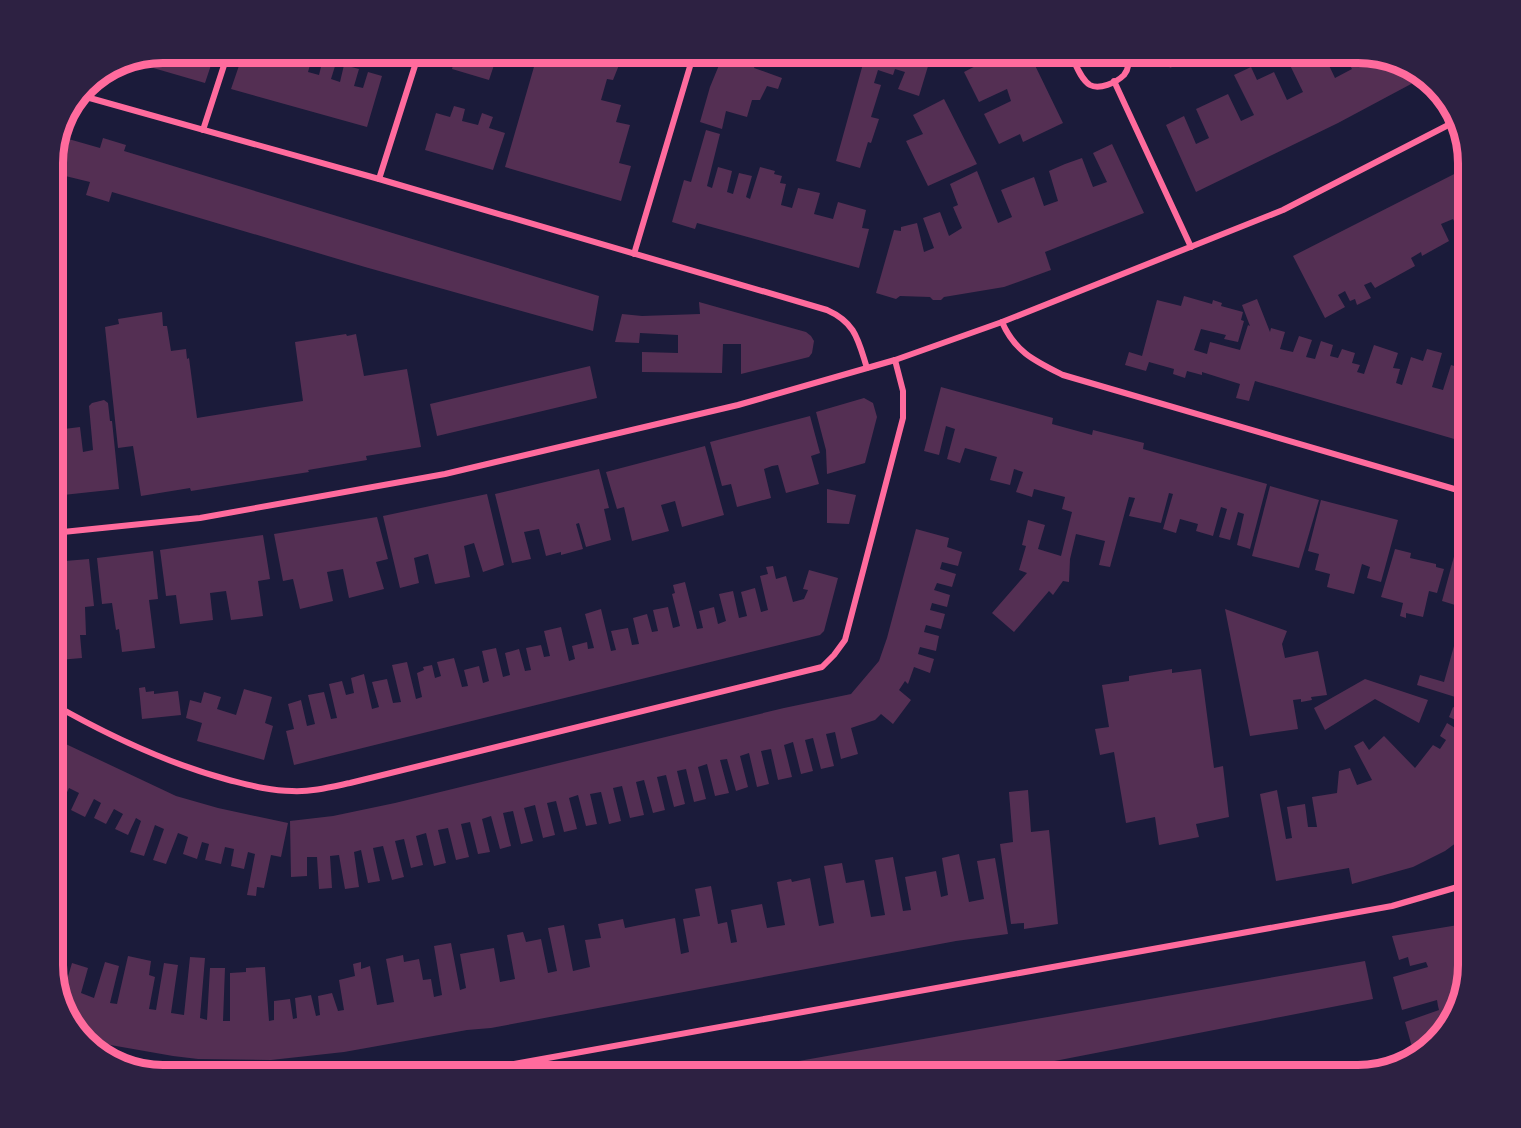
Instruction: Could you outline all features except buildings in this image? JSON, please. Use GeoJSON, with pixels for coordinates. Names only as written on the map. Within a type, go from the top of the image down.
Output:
{"type":"FeatureCollection","features":[{"type":"Feature","properties":{"kind":"street"},"geometry":{"type":"LineString","coordinates":[[203,130],[224,63]]}},
{"type":"Feature","properties":{"kind":"street"},"geometry":{"type":"LineString","coordinates":[[379,179],[416,63]]}},
{"type":"Feature","properties":{"kind":"street"},"geometry":{"type":"LineString","coordinates":[[634,254],[691,63]]}},
{"type":"Feature","properties":{"kind":"street"},"geometry":{"type":"LineString","coordinates":[[1075,63],[1084,81],[1091,86],[1101,88],[1124,75],[1128,63]]}},
{"type":"Feature","properties":{"kind":"street"},"geometry":{"type":"LineString","coordinates":[[1114,81],[1191,247]]}},
{"type":"Feature","properties":{"kind":"street"},"geometry":{"type":"LineString","coordinates":[[88,98],[379,179],[826,310],[840,316],[851,327],[857,337],[867,368]]}},
{"type":"Feature","properties":{"kind":"street"},"geometry":{"type":"LineString","coordinates":[[63,532],[200,518],[445,474],[738,405],[895,360],[1002,322],[1283,210],[1450,124]]}},
{"type":"Feature","properties":{"kind":"street"},"geometry":{"type":"LineString","coordinates":[[1002,322],[1008,337],[1016,346],[1041,364],[1063,375],[1458,490]]}},
{"type":"Feature","properties":{"kind":"street"},"geometry":{"type":"LineString","coordinates":[[63,709],[118,739],[165,759],[241,783],[292,791],[322,789],[350,783],[822,667],[845,640],[903,418],[903,391],[895,360]]}},
{"type":"Feature","properties":{"kind":"street"},"geometry":{"type":"LineString","coordinates":[[514,1065],[1392,906],[1458,887]]}}]}
